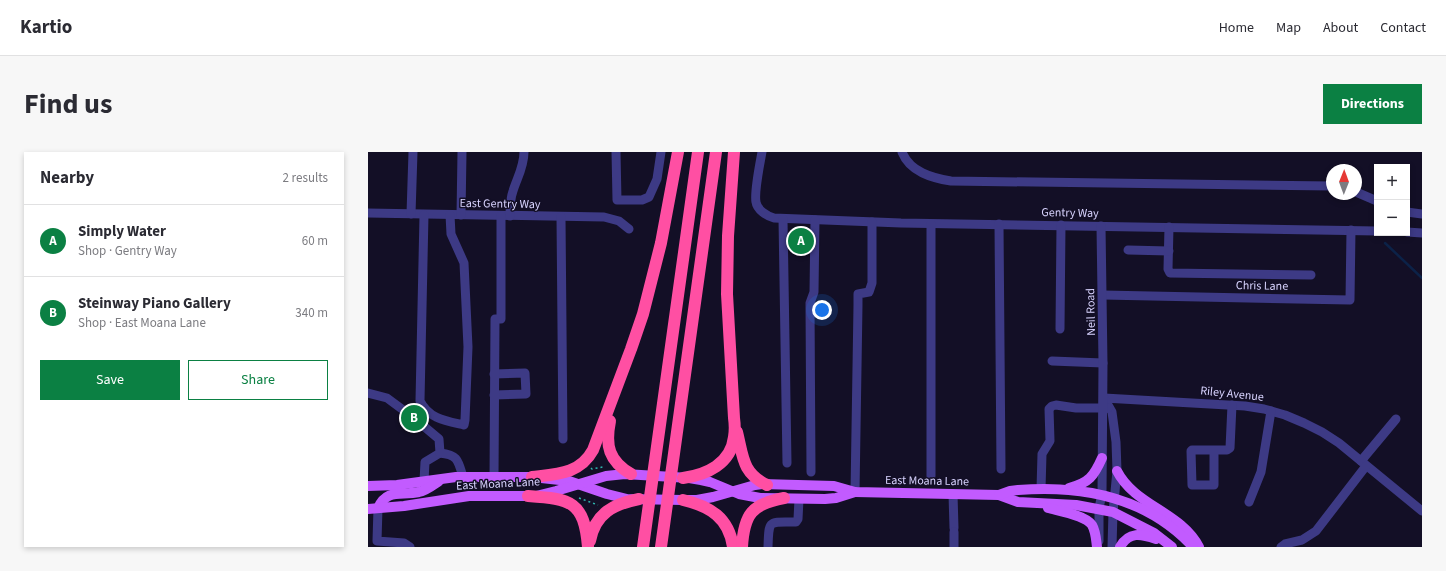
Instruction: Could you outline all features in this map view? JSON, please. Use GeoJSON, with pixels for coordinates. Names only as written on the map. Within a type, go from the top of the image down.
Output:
{"type":"FeatureCollection","features":[{"type":"Feature","properties":{"kind":"highway"},"geometry":{"type":"LineString","coordinates":[[532,477],[566,472],[574,469],[585,462],[590,456],[597,441],[615,390],[632,349],[653,276],[661,243],[678,152]]}},
{"type":"Feature","properties":{"kind":"highway"},"geometry":{"type":"LineString","coordinates":[[643,547],[698,152]]}},
{"type":"Feature","properties":{"kind":"highway"},"geometry":{"type":"LineString","coordinates":[[661,547],[716,152]]}},
{"type":"Feature","properties":{"kind":"highway"},"geometry":{"type":"LineString","coordinates":[[683,478],[706,473],[720,464],[731,449],[734,438],[727,294],[728,236],[734,152]]}},
{"type":"Feature","properties":{"kind":"highway"},"geometry":{"type":"LineString","coordinates":[[615,390],[607,440],[611,455],[618,466],[631,474]]}},
{"type":"Feature","properties":{"kind":"highway"},"geometry":{"type":"LineString","coordinates":[[734,418],[745,465],[753,477],[767,485]]}},
{"type":"Feature","properties":{"kind":"highway"},"geometry":{"type":"LineString","coordinates":[[528,496],[561,500],[574,506],[582,516],[585,523],[589,547]]}},
{"type":"Feature","properties":{"kind":"highway"},"geometry":{"type":"LineString","coordinates":[[742,547],[745,524],[753,510],[765,502],[784,498]]}},
{"type":"Feature","properties":{"kind":"highway"},"geometry":{"type":"LineString","coordinates":[[589,547],[593,528],[603,515],[618,504],[639,499]]}},
{"type":"Feature","properties":{"kind":"highway"},"geometry":{"type":"LineString","coordinates":[[683,500],[703,506],[721,518],[729,530],[733,547]]}},
{"type":"Feature","properties":{"kind":"main road"},"geometry":{"type":"LineString","coordinates":[[1061,490],[1084,483],[1088,480],[1096,470],[1102,458]]}},
{"type":"Feature","properties":{"kind":"main road"},"geometry":{"type":"LineString","coordinates":[[1117,471],[1122,480],[1130,489],[1181,525],[1192,535],[1199,547]]}},
{"type":"Feature","properties":{"kind":"main road","name":"East Moana Lane"},"geometry":{"type":"LineString","coordinates":[[373,509],[469,496],[528,496],[546,494],[610,475],[631,474],[683,478],[710,482],[733,492],[748,496],[836,498],[855,492]]}},
{"type":"Feature","properties":{"kind":"main road","name":"East Moana Lane"},"geometry":{"type":"LineString","coordinates":[[368,486],[397,485],[463,477],[532,477],[560,479],[622,498],[639,499],[705,499],[755,485],[834,486],[855,492],[999,495],[1018,502],[1076,505],[1106,510],[1154,533],[1171,547]]}},
{"type":"Feature","properties":{"kind":"main road"},"geometry":{"type":"LineString","coordinates":[[373,509],[388,495],[419,492],[443,479]]}},
{"type":"Feature","properties":{"kind":"main road","name":"East Moana Lane"},"geometry":{"type":"LineString","coordinates":[[999,495],[1010,490],[1041,489],[1102,494],[1142,509],[1161,520],[1180,534],[1193,547]]}},
{"type":"Feature","properties":{"kind":"main road"},"geometry":{"type":"LineString","coordinates":[[1018,502],[1070,513],[1086,520],[1095,531],[1098,547]]}},
{"type":"Feature","properties":{"kind":"main road"},"geometry":{"type":"LineString","coordinates":[[1120,547],[1127,538],[1136,534],[1152,538],[1171,547]]}},
{"type":"Feature","properties":{"kind":"street"},"geometry":{"type":"LineString","coordinates":[[411,214],[413,152]]}},
{"type":"Feature","properties":{"kind":"street"},"geometry":{"type":"LineString","coordinates":[[460,215],[462,152]]}},
{"type":"Feature","properties":{"kind":"street"},"geometry":{"type":"LineString","coordinates":[[494,477],[495,319],[501,319],[506,216],[513,191],[521,171],[524,152]]}},
{"type":"Feature","properties":{"kind":"street"},"geometry":{"type":"LineString","coordinates":[[616,152],[617,200],[642,200],[650,197],[657,180],[661,152]]}},
{"type":"Feature","properties":{"kind":"street","name":"Gentry Way"},"geometry":{"type":"LineString","coordinates":[[762,152],[756,204],[763,213],[769,217],[931,224],[1374,231]]}},
{"type":"Feature","properties":{"kind":"street"},"geometry":{"type":"LineString","coordinates":[[902,152],[912,165],[923,174],[935,179],[951,181],[1326,186]]}},
{"type":"Feature","properties":{"kind":"street"},"geometry":{"type":"LineString","coordinates":[[1362,195],[1375,200]]}},
{"type":"Feature","properties":{"kind":"street"},"geometry":{"type":"LineString","coordinates":[[1410,212],[1422,214]]}},
{"type":"Feature","properties":{"kind":"street","name":"East Gentry Way"},"geometry":{"type":"LineString","coordinates":[[368,213],[604,217],[619,221],[629,229]]}},
{"type":"Feature","properties":{"kind":"street"},"geometry":{"type":"LineString","coordinates":[[424,215],[420,401],[423,407],[433,417],[464,424],[467,391],[468,347],[464,263],[451,234],[450,215]]}},
{"type":"Feature","properties":{"kind":"street"},"geometry":{"type":"LineString","coordinates":[[561,216],[563,439]]}},
{"type":"Feature","properties":{"kind":"street"},"geometry":{"type":"LineString","coordinates":[[783,218],[787,463]]}},
{"type":"Feature","properties":{"kind":"street"},"geometry":{"type":"LineString","coordinates":[[811,472],[810,303],[814,292],[815,220]]}},
{"type":"Feature","properties":{"kind":"street"},"geometry":{"type":"LineString","coordinates":[[855,492],[858,294],[869,292],[872,283],[872,222]]}},
{"type":"Feature","properties":{"kind":"street"},"geometry":{"type":"LineString","coordinates":[[931,224],[931,476]]}},
{"type":"Feature","properties":{"kind":"street"},"geometry":{"type":"LineString","coordinates":[[999,224],[1001,469]]}},
{"type":"Feature","properties":{"kind":"street"},"geometry":{"type":"LineString","coordinates":[[1060,329],[1061,225]]}},
{"type":"Feature","properties":{"kind":"street","name":"Neil Road"},"geometry":{"type":"LineString","coordinates":[[1101,226],[1104,398]]}},
{"type":"Feature","properties":{"kind":"street"},"geometry":{"type":"LineString","coordinates":[[1169,227],[1169,272],[1173,274],[1311,275]]}},
{"type":"Feature","properties":{"kind":"street","name":"Chris Lane"},"geometry":{"type":"LineString","coordinates":[[1103,295],[1350,300],[1351,230]]}},
{"type":"Feature","properties":{"kind":"street"},"geometry":{"type":"LineString","coordinates":[[1410,232],[1422,233]]}},
{"type":"Feature","properties":{"kind":"street"},"geometry":{"type":"LineString","coordinates":[[1128,250],[1169,252]]}},
{"type":"Feature","properties":{"kind":"street"},"geometry":{"type":"LineString","coordinates":[[1052,361],[1104,363]]}},
{"type":"Feature","properties":{"kind":"street"},"geometry":{"type":"LineString","coordinates":[[494,374],[526,373],[526,394],[494,395]]}},
{"type":"Feature","properties":{"kind":"street"},"geometry":{"type":"LineString","coordinates":[[368,393],[387,398],[414,418],[439,439],[440,453]]}},
{"type":"Feature","properties":{"kind":"street"},"geometry":{"type":"LineString","coordinates":[[1104,398],[1107,408],[1102,458],[1102,494],[1112,547]]}},
{"type":"Feature","properties":{"kind":"street","name":"Riley Avenue"},"geometry":{"type":"LineString","coordinates":[[1104,398],[1245,406],[1271,411],[1304,423],[1322,432],[1364,463],[1422,511]]}},
{"type":"Feature","properties":{"kind":"street"},"geometry":{"type":"LineString","coordinates":[[1214,450],[1214,485],[1192,485],[1192,450],[1214,450],[1227,450],[1230,448],[1232,405]]}},
{"type":"Feature","properties":{"kind":"street"},"geometry":{"type":"LineString","coordinates":[[1041,489],[1042,454],[1050,441],[1049,409],[1052,406],[1107,408],[1112,412],[1116,442],[1117,471],[1115,498],[1106,510],[1098,547]]}},
{"type":"Feature","properties":{"kind":"street"},"geometry":{"type":"LineString","coordinates":[[1249,502],[1262,472],[1271,411]]}},
{"type":"Feature","properties":{"kind":"street"},"geometry":{"type":"LineString","coordinates":[[1281,547],[1285,544],[1302,540],[1316,532],[1396,419]]}},
{"type":"Feature","properties":{"kind":"street"},"geometry":{"type":"LineString","coordinates":[[424,481],[425,462],[440,453],[451,454],[459,461],[463,477]]}},
{"type":"Feature","properties":{"kind":"street"},"geometry":{"type":"LineString","coordinates":[[953,494],[954,547]]}},
{"type":"Feature","properties":{"kind":"street"},"geometry":{"type":"LineString","coordinates":[[768,547],[769,527],[772,523],[796,522],[798,519],[799,498]]}},
{"type":"Feature","properties":{"kind":"street"},"geometry":{"type":"LineString","coordinates":[[373,509],[373,540],[404,543],[410,547]]}},
{"type":"Feature","properties":{"kind":"path"},"geometry":{"type":"LineString","coordinates":[[590,467],[592,469],[606,466]]}},
{"type":"Feature","properties":{"kind":"path"},"geometry":{"type":"LineString","coordinates":[[575,496],[601,506]]}},
{"type":"Feature","properties":{"kind":"waterway"},"geometry":{"type":"LineString","coordinates":[[1385,243],[1422,278]]}},
{"type":"Feature","properties":{"kind":"place","name":"Simply Water"},"geometry":{"type":"Point","coordinates":[801,241]}},
{"type":"Feature","properties":{"kind":"place","name":"Steinway Piano Gallery"},"geometry":{"type":"Point","coordinates":[414,418]}}]}
